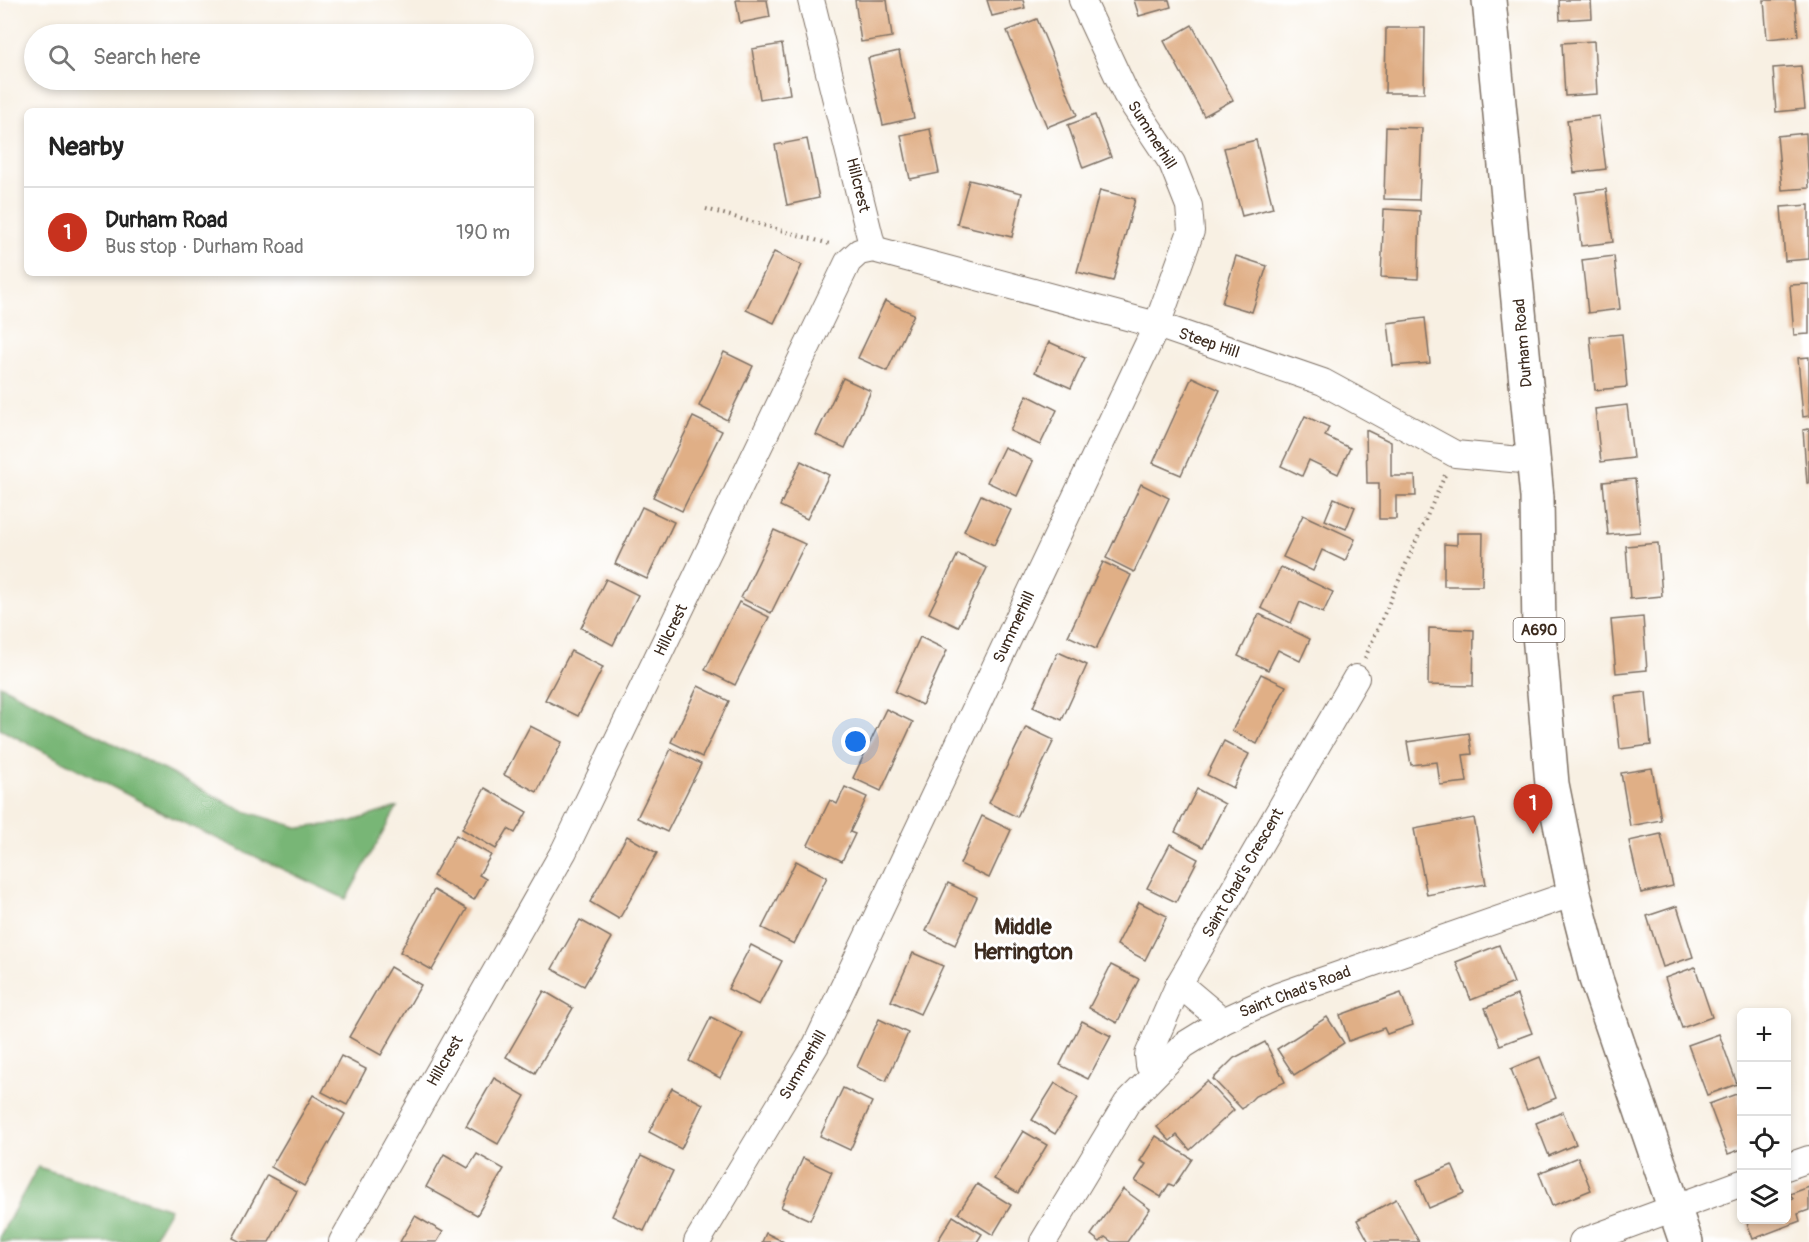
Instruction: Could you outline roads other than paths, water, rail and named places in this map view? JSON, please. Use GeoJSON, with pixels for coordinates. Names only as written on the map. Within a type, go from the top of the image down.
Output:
{"type":"FeatureCollection","features":[{"type":"Feature","properties":{"kind":"highway","name":"Durham Road"},"geometry":{"type":"LineString","coordinates":[[1489,0],[1523,331],[1537,497],[1539,634],[1552,784],[1574,893],[1596,979],[1672,1208],[1686,1242]]}},
{"type":"Feature","properties":{"kind":"street","name":"Hillcrest"},"geometry":{"type":"LineString","coordinates":[[342,1242],[564,851],[848,262],[866,250],[811,0]]}},
{"type":"Feature","properties":{"kind":"street","name":"Summerhill"},"geometry":{"type":"LineString","coordinates":[[697,1242],[816,1045],[1156,325],[1191,231],[1189,206],[1172,163],[1126,94],[1082,0]]}},
{"type":"Feature","properties":{"kind":"street","name":"Steep Hill"},"geometry":{"type":"LineString","coordinates":[[866,250],[1156,325],[1323,382],[1455,454],[1533,461]]}},
{"type":"Feature","properties":{"kind":"street","name":"Saint Chad's Crescent"},"geometry":{"type":"LineString","coordinates":[[1156,1072],[1149,1065],[1148,1055],[1179,984],[1356,678]]}},
{"type":"Feature","properties":{"kind":"street","name":"Saint Chad's Road"},"geometry":{"type":"LineString","coordinates":[[1043,1242],[1127,1103],[1184,1044],[1223,1021],[1278,996],[1574,893]]}},
{"type":"Feature","properties":{"kind":"street"},"geometry":{"type":"LineString","coordinates":[[1179,984],[1223,1021]]}},
{"type":"Feature","properties":{"kind":"street"},"geometry":{"type":"LineString","coordinates":[[1791,1165],[1809,1159]]}},
{"type":"Feature","properties":{"kind":"street"},"geometry":{"type":"LineString","coordinates":[[1582,1242],[1737,1185]]}},
{"type":"Feature","properties":{"kind":"place","name":"Durham Road"},"geometry":{"type":"Point","coordinates":[1533,834]}},
{"type":"Feature","properties":{"kind":"district","name":"Middle Herrington"},"geometry":{"type":"Point","coordinates":[1023,940]}}]}
